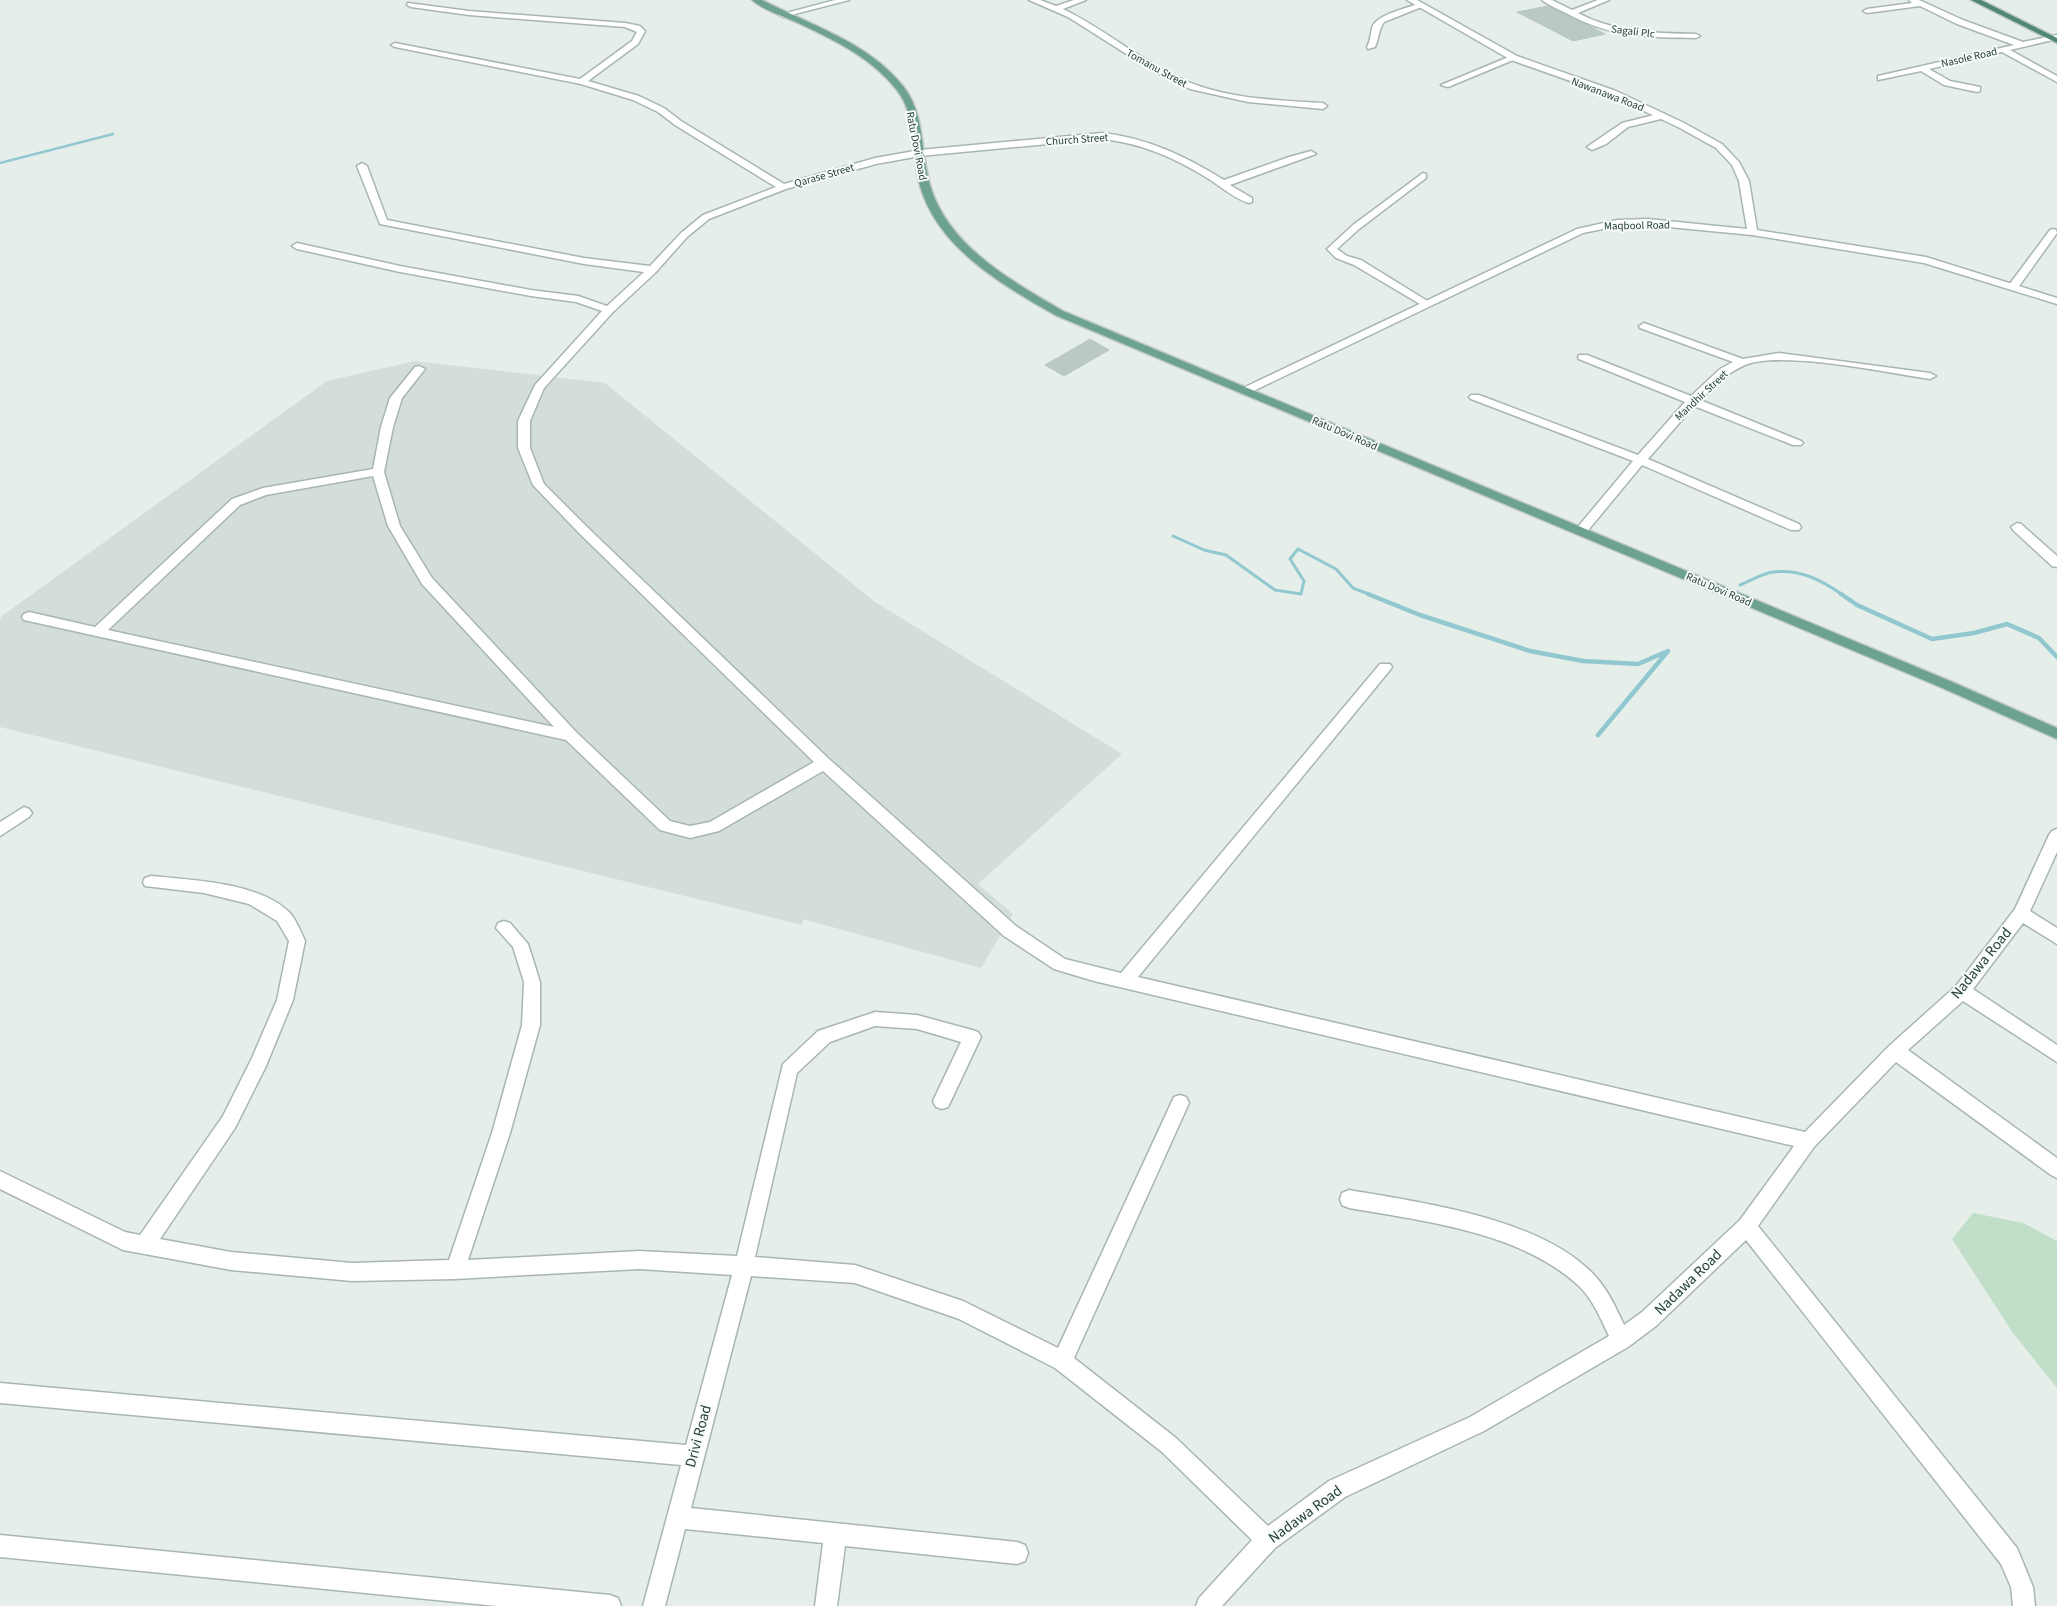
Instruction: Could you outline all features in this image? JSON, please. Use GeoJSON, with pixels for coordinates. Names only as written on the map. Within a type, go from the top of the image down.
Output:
{"type":"FeatureCollection","features":[{"type":"Feature","properties":{"kind":"highway"},"geometry":{"type":"LineString","coordinates":[[1975,0],[2056,38]]}},
{"type":"Feature","properties":{"kind":"highway"},"geometry":{"type":"LineString","coordinates":[[1987,0],[2056,38]]}},
{"type":"Feature","properties":{"kind":"main road","name":"Ratu Dovi Road"},"geometry":{"type":"LineString","coordinates":[[756,0],[783,15],[845,43],[881,66],[902,89],[913,114],[925,186],[938,214],[962,245],[1018,290],[1059,313],[1945,684],[2057,734]]}},
{"type":"Feature","properties":{"kind":"street"},"geometry":{"type":"LineString","coordinates":[[783,15],[845,0]]}},
{"type":"Feature","properties":{"kind":"street","name":"Tomanu Street"},"geometry":{"type":"LineString","coordinates":[[1033,0],[1057,8],[1090,26],[1160,72],[1193,87],[1232,96],[1323,106]]}},
{"type":"Feature","properties":{"kind":"street"},"geometry":{"type":"LineString","coordinates":[[1057,8],[1082,0]]}},
{"type":"Feature","properties":{"kind":"street","name":"Nawanawa Road"},"geometry":{"type":"LineString","coordinates":[[1410,0],[1514,58],[1613,93],[1719,146],[1736,164],[1744,181],[1752,232]]}},
{"type":"Feature","properties":{"kind":"street","name":"Sagali Plc"},"geometry":{"type":"LineString","coordinates":[[1546,0],[1599,26],[1624,32],[1696,36]]}},
{"type":"Feature","properties":{"kind":"street"},"geometry":{"type":"LineString","coordinates":[[1572,13],[1605,0]]}},
{"type":"Feature","properties":{"kind":"street"},"geometry":{"type":"LineString","coordinates":[[1867,11],[1916,2],[1960,22],[2023,45]]}},
{"type":"Feature","properties":{"kind":"street"},"geometry":{"type":"LineString","coordinates":[[411,5],[469,13],[624,25],[637,28],[641,32],[635,42],[582,82]]}},
{"type":"Feature","properties":{"kind":"street"},"geometry":{"type":"LineString","coordinates":[[1371,47],[1376,37],[1376,27],[1381,20],[1420,6]]}},
{"type":"Feature","properties":{"kind":"street","name":"Nasole Road"},"geometry":{"type":"LineString","coordinates":[[1881,78],[2056,38]]}},
{"type":"Feature","properties":{"kind":"street"},"geometry":{"type":"LineString","coordinates":[[395,46],[582,82],[636,98],[661,110],[678,124],[783,187]]}},
{"type":"Feature","properties":{"kind":"street"},"geometry":{"type":"LineString","coordinates":[[2002,49],[2057,79]]}},
{"type":"Feature","properties":{"kind":"street"},"geometry":{"type":"LineString","coordinates":[[1445,85],[1514,58]]}},
{"type":"Feature","properties":{"kind":"street"},"geometry":{"type":"LineString","coordinates":[[1921,68],[1947,83],[1977,90]]}},
{"type":"Feature","properties":{"kind":"street"},"geometry":{"type":"LineString","coordinates":[[1592,147],[1611,137],[1626,125],[1662,116]]}},
{"type":"Feature","properties":{"kind":"street","name":"Church Street"},"geometry":{"type":"LineString","coordinates":[[920,153],[1087,137],[1120,137],[1157,147],[1249,200]]}},
{"type":"Feature","properties":{"kind":"street","name":"Qarase Street"},"geometry":{"type":"LineString","coordinates":[[920,153],[842,169],[783,187],[706,217],[684,235],[652,270],[609,310],[539,387],[524,421],[524,448],[539,485],[824,763],[1010,931],[1060,964],[1124,981],[1808,1141]]}},
{"type":"Feature","properties":{"kind":"street"},"geometry":{"type":"LineString","coordinates":[[1223,184],[1311,154]]}},
{"type":"Feature","properties":{"kind":"street"},"geometry":{"type":"LineString","coordinates":[[362,166],[383,222],[588,261],[627,264],[652,270]]}},
{"type":"Feature","properties":{"kind":"street"},"geometry":{"type":"LineString","coordinates":[[1346,247],[1364,221],[1423,176]]}},
{"type":"Feature","properties":{"kind":"street","name":"Maqbool Road"},"geometry":{"type":"LineString","coordinates":[[1245,391],[1580,231],[1617,223],[1648,222],[1752,232],[1926,260],[2057,301]]}},
{"type":"Feature","properties":{"kind":"street"},"geometry":{"type":"LineString","coordinates":[[2013,287],[2052,232]]}},
{"type":"Feature","properties":{"kind":"street"},"geometry":{"type":"LineString","coordinates":[[297,246],[400,269],[531,293],[578,299],[609,310]]}},
{"type":"Feature","properties":{"kind":"street"},"geometry":{"type":"LineString","coordinates":[[1346,247],[1332,247],[1332,251],[1346,260],[1357,262],[1425,304]]}},
{"type":"Feature","properties":{"kind":"street"},"geometry":{"type":"LineString","coordinates":[[1346,247],[1357,262]]}},
{"type":"Feature","properties":{"kind":"street"},"geometry":{"type":"LineString","coordinates":[[1644,326],[1742,362]]}},
{"type":"Feature","properties":{"kind":"street","name":"Mandhir Street"},"geometry":{"type":"LineString","coordinates":[[1581,531],[1693,400],[1724,371],[1742,362],[1779,356],[1930,376]]}},
{"type":"Feature","properties":{"kind":"street"},"geometry":{"type":"LineString","coordinates":[[1583,357],[1797,443]]}},
{"type":"Feature","properties":{"kind":"street"},"geometry":{"type":"LineString","coordinates":[[419,369],[396,398],[387,426],[378,472],[394,526],[427,581],[572,736],[665,826],[690,832],[714,827],[824,763]]}},
{"type":"Feature","properties":{"kind":"street"},"geometry":{"type":"LineString","coordinates":[[1475,398],[1640,460],[1795,527]]}},
{"type":"Feature","properties":{"kind":"street"},"geometry":{"type":"LineString","coordinates":[[98,632],[236,502],[263,492],[378,472]]}},
{"type":"Feature","properties":{"kind":"street"},"geometry":{"type":"LineString","coordinates":[[2017,527],[2057,563]]}},
{"type":"Feature","properties":{"kind":"street"},"geometry":{"type":"LineString","coordinates":[[29,617],[572,736]]}},
{"type":"Feature","properties":{"kind":"street"},"geometry":{"type":"LineString","coordinates":[[1124,981],[1385,667]]}},
{"type":"Feature","properties":{"kind":"street"},"geometry":{"type":"LineString","coordinates":[[0,830],[24,813]]}},
{"type":"Feature","properties":{"kind":"street","name":"Nadawa Road"},"geometry":{"type":"LineString","coordinates":[[1207,1606],[1267,1540],[1338,1489],[1477,1424],[1621,1340],[1649,1320],[1747,1226],[1808,1141],[1894,1051],[1962,990],[2021,913],[2057,835]]}},
{"type":"Feature","properties":{"kind":"street"},"geometry":{"type":"LineString","coordinates":[[144,1245],[229,1122],[260,1061],[285,1000],[297,941],[283,916],[252,898],[204,887],[151,882]]}},
{"type":"Feature","properties":{"kind":"street"},"geometry":{"type":"LineString","coordinates":[[2021,913],[2057,937]]}},
{"type":"Feature","properties":{"kind":"street"},"geometry":{"type":"LineString","coordinates":[[455,1270],[501,1133],[531,1024],[532,982],[520,944],[504,928]]}},
{"type":"Feature","properties":{"kind":"street"},"geometry":{"type":"LineString","coordinates":[[1962,990],[2057,1054]]}},
{"type":"Feature","properties":{"kind":"street","name":"Drivi Road"},"geometry":{"type":"LineString","coordinates":[[654,1606],[744,1265],[789,1069],[824,1036],[875,1019],[917,1022],[972,1037],[942,1101]]}},
{"type":"Feature","properties":{"kind":"street"},"geometry":{"type":"LineString","coordinates":[[1894,1051],[2057,1169]]}},
{"type":"Feature","properties":{"kind":"street"},"geometry":{"type":"LineString","coordinates":[[1062,1361],[1180,1103]]}},
{"type":"Feature","properties":{"kind":"street"},"geometry":{"type":"LineString","coordinates":[[0,1180],[122,1241],[231,1261],[352,1272],[455,1270],[639,1260],[744,1265],[856,1274],[963,1311],[1062,1361],[1169,1446],[1267,1540]]}},
{"type":"Feature","properties":{"kind":"street"},"geometry":{"type":"LineString","coordinates":[[1349,1199],[1453,1220],[1516,1238],[1545,1250],[1586,1280],[1601,1299],[1621,1340]]}},
{"type":"Feature","properties":{"kind":"street"},"geometry":{"type":"LineString","coordinates":[[1747,1226],[2009,1556],[2022,1587],[2024,1606]]}},
{"type":"Feature","properties":{"kind":"street"},"geometry":{"type":"LineString","coordinates":[[0,1393],[693,1456]]}},
{"type":"Feature","properties":{"kind":"street"},"geometry":{"type":"LineString","coordinates":[[678,1517],[1017,1553]]}},
{"type":"Feature","properties":{"kind":"street"},"geometry":{"type":"LineString","coordinates":[[826,1606],[835,1535]]}},
{"type":"Feature","properties":{"kind":"street"},"geometry":{"type":"LineString","coordinates":[[0,1546],[610,1606]]}},
{"type":"Feature","properties":{"kind":"shaded area"},"geometry":{"type":"Polygon","coordinates":[[[415,361],[605,383],[875,602],[1122,754],[978,884],[1013,914],[981,968],[803,919],[802,925],[0,727],[0,620],[2,616],[327,381],[415,361]]]}},
{"type":"Feature","properties":{"kind":"green space"},"geometry":{"type":"Polygon","coordinates":[[[1973,1213],[2023,1223],[2057,1241],[2057,1388],[2013,1333],[1952,1239],[1973,1213]]]}},
{"type":"Feature","properties":{"kind":"building"},"geometry":{"type":"Polygon","coordinates":[[[1548,6],[1605,34],[1573,41],[1517,12],[1548,6]]]}},
{"type":"Feature","properties":{"kind":"building"},"geometry":{"type":"Polygon","coordinates":[[[1090,339],[1109,350],[1064,376],[1045,365],[1090,339]]]}},
{"type":"Feature","properties":{"kind":"waterway"},"geometry":{"type":"LineString","coordinates":[[0,163],[113,134]]}},
{"type":"Feature","properties":{"kind":"waterway"},"geometry":{"type":"LineString","coordinates":[[1173,536],[1204,550],[1226,555],[1275,590],[1301,594],[1304,581],[1290,559],[1298,549],[1336,569],[1353,588],[1371,595]]}},
{"type":"Feature","properties":{"kind":"waterway"},"geometry":{"type":"LineString","coordinates":[[1740,585],[1769,573],[1793,572],[1819,580],[1843,595]]}},
{"type":"Feature","properties":{"kind":"waterway"},"geometry":{"type":"LineString","coordinates":[[1368,594],[1420,615],[1530,651],[1583,661],[1638,664],[1668,651],[1598,735]]}},
{"type":"Feature","properties":{"kind":"waterway"},"geometry":{"type":"LineString","coordinates":[[1841,594],[1857,605],[1932,639],[1974,633],[2007,624],[2039,638],[2057,657]]}}]}
